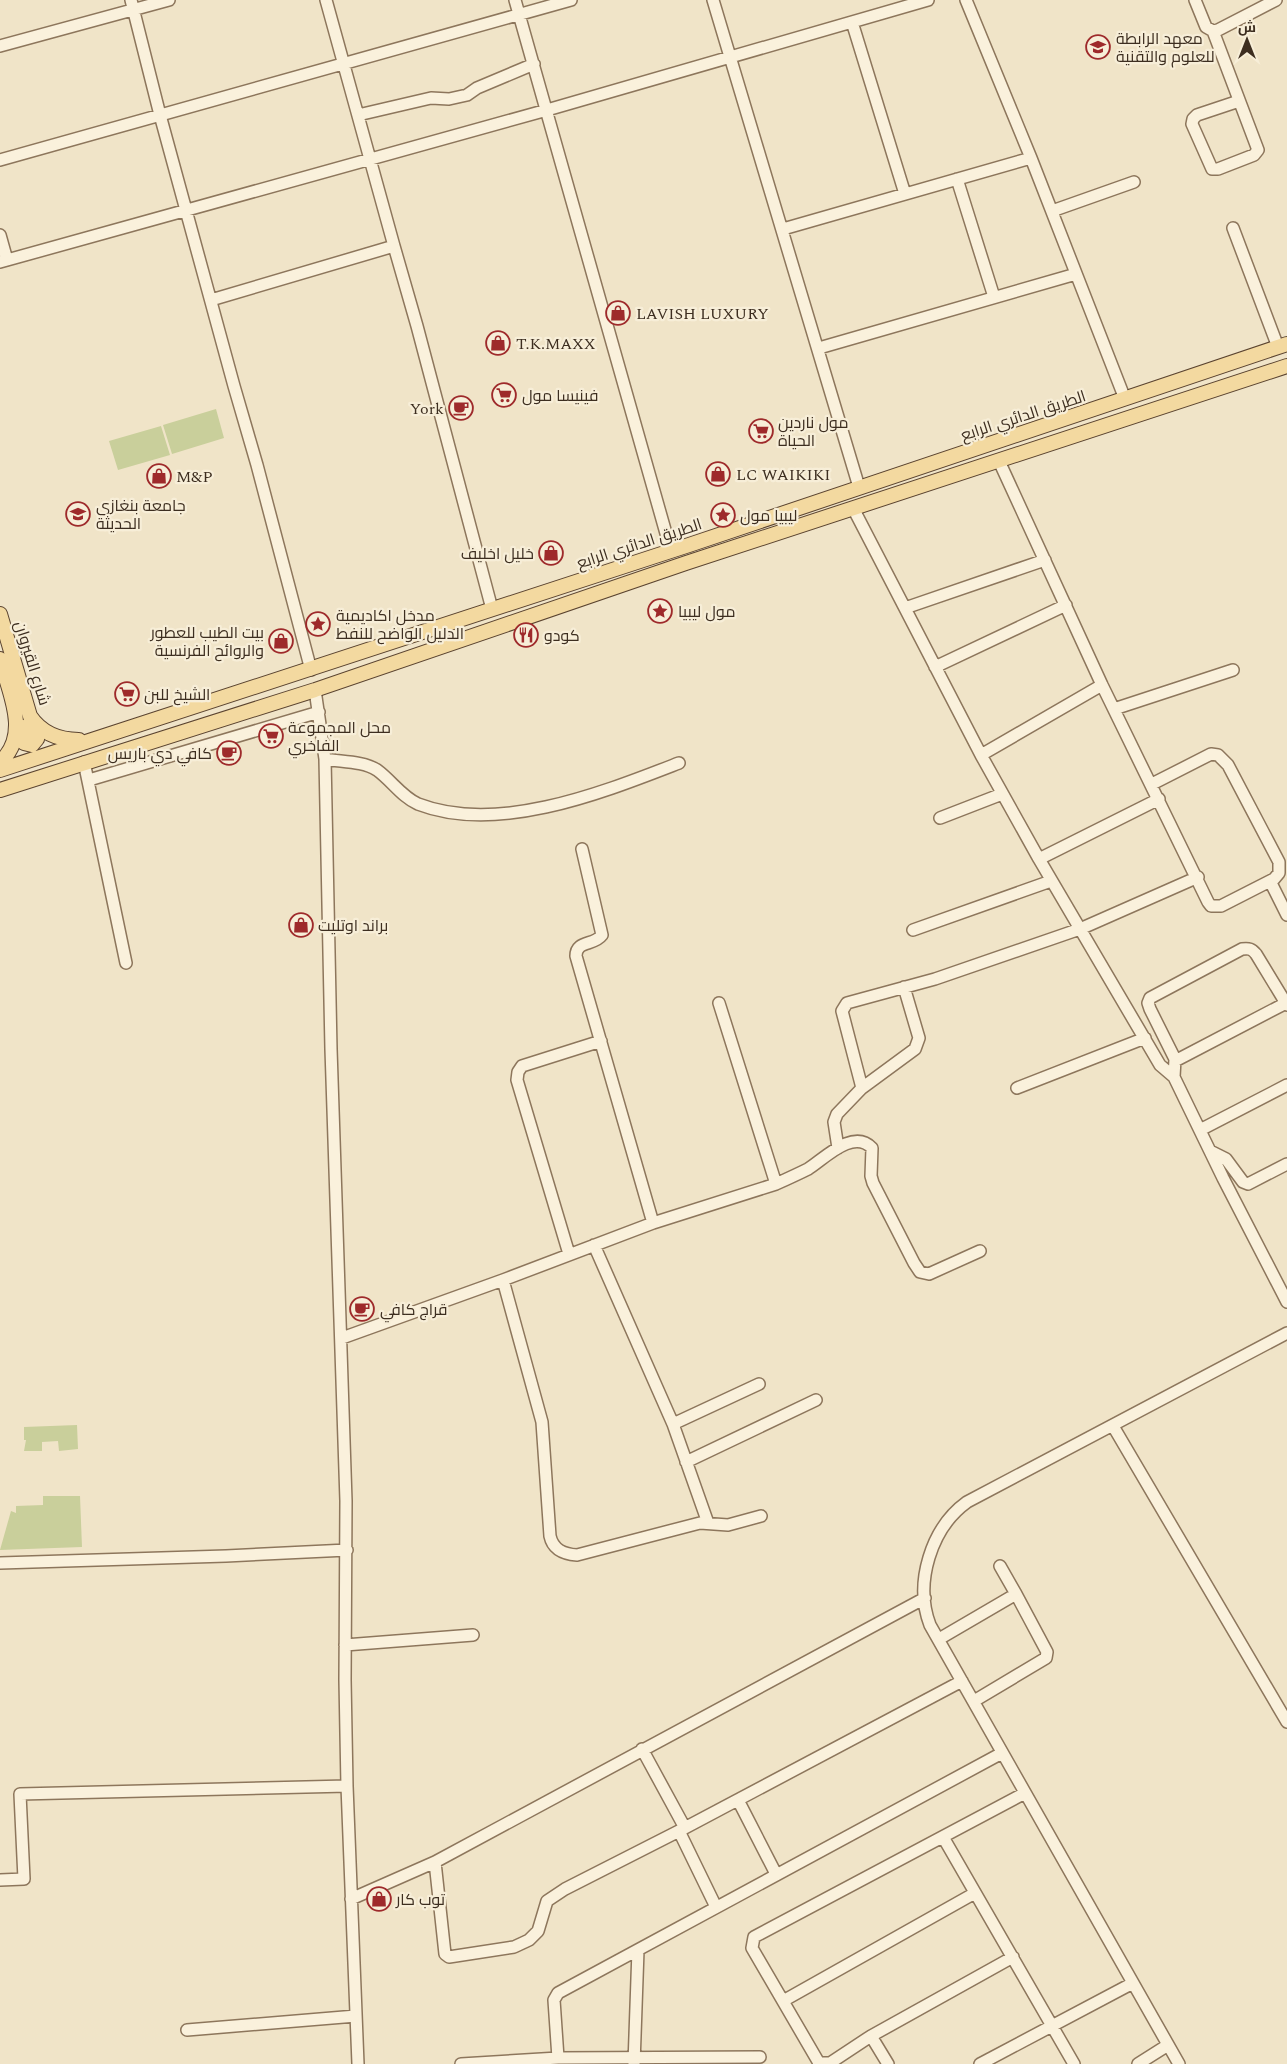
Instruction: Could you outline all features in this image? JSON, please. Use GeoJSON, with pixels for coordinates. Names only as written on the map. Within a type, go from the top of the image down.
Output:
{"type":"FeatureCollection","features":[{"type":"Feature","properties":{"kind":"main road","name":"الطريق الدائري الرابع"},"geometry":{"type":"LineString","coordinates":[[0,770],[671,551],[1283,345]]}},
{"type":"Feature","properties":{"kind":"main road","name":"الطريق الدائري الرابع"},"geometry":{"type":"LineString","coordinates":[[0,790],[315,690],[686,563],[1287,366]]}},
{"type":"Feature","properties":{"kind":"main road"},"geometry":{"type":"LineString","coordinates":[[919,467],[926,484]]}},
{"type":"Feature","properties":{"kind":"main road","name":"شارع القيروان"},"geometry":{"type":"LineString","coordinates":[[0,614],[23,716],[14,744],[9,753],[0,762]]}},
{"type":"Feature","properties":{"kind":"main road","name":"شارع القيروان"},"geometry":{"type":"LineString","coordinates":[[0,659],[23,716],[52,736],[64,740],[88,741]]}},
{"type":"Feature","properties":{"kind":"street"},"geometry":{"type":"LineString","coordinates":[[0,46],[132,5],[169,0]]}},
{"type":"Feature","properties":{"kind":"street"},"geometry":{"type":"LineString","coordinates":[[326,0],[417,326],[492,609]]}},
{"type":"Feature","properties":{"kind":"street"},"geometry":{"type":"LineString","coordinates":[[515,0],[671,551]]}},
{"type":"Feature","properties":{"kind":"street"},"geometry":{"type":"LineString","coordinates":[[0,160],[571,0]]}},
{"type":"Feature","properties":{"kind":"street"},"geometry":{"type":"LineString","coordinates":[[713,0],[819,348],[859,487]]}},
{"type":"Feature","properties":{"kind":"street"},"geometry":{"type":"LineString","coordinates":[[0,235],[4,261],[370,160],[928,0]]}},
{"type":"Feature","properties":{"kind":"street"},"geometry":{"type":"LineString","coordinates":[[966,0],[1031,158],[1125,399]]}},
{"type":"Feature","properties":{"kind":"street"},"geometry":{"type":"LineString","coordinates":[[1195,0],[1206,27],[1213,31],[1258,152],[1212,169],[1192,124],[1193,119],[1239,101]]}},
{"type":"Feature","properties":{"kind":"street"},"geometry":{"type":"LineString","coordinates":[[1213,31],[1276,0]]}},
{"type":"Feature","properties":{"kind":"street"},"geometry":{"type":"LineString","coordinates":[[132,5],[160,115],[257,465],[311,670]]}},
{"type":"Feature","properties":{"kind":"street"},"geometry":{"type":"LineString","coordinates":[[852,22],[905,194]]}},
{"type":"Feature","properties":{"kind":"street"},"geometry":{"type":"LineString","coordinates":[[358,115],[431,98],[449,99],[467,95],[478,88],[534,64]]}},
{"type":"Feature","properties":{"kind":"street"},"geometry":{"type":"LineString","coordinates":[[783,229],[1031,158]]}},
{"type":"Feature","properties":{"kind":"street"},"geometry":{"type":"LineString","coordinates":[[957,180],[994,297]]}},
{"type":"Feature","properties":{"kind":"street"},"geometry":{"type":"LineString","coordinates":[[1052,211],[1134,182]]}},
{"type":"Feature","properties":{"kind":"street"},"geometry":{"type":"LineString","coordinates":[[1233,228],[1283,345]]}},
{"type":"Feature","properties":{"kind":"street"},"geometry":{"type":"LineString","coordinates":[[211,300],[394,246]]}},
{"type":"Feature","properties":{"kind":"street"},"geometry":{"type":"LineString","coordinates":[[819,348],[1076,274]]}},
{"type":"Feature","properties":{"kind":"street"},"geometry":{"type":"LineString","coordinates":[[999,461],[1102,685],[1198,877],[1208,902],[1214,906],[1221,906],[1270,881],[1279,873],[1279,862],[1228,765],[1222,758],[1211,754],[1152,784]]}},
{"type":"Feature","properties":{"kind":"street"},"geometry":{"type":"LineString","coordinates":[[853,508],[1002,794],[1160,1065],[1174,1077],[1287,1302]]}},
{"type":"Feature","properties":{"kind":"street"},"geometry":{"type":"LineString","coordinates":[[905,608],[1045,560]]}},
{"type":"Feature","properties":{"kind":"street"},"geometry":{"type":"LineString","coordinates":[[935,667],[1066,605]]}},
{"type":"Feature","properties":{"kind":"street"},"geometry":{"type":"LineString","coordinates":[[1114,709],[1233,670]]}},
{"type":"Feature","properties":{"kind":"street"},"geometry":{"type":"LineString","coordinates":[[981,755],[1102,685]]}},
{"type":"Feature","properties":{"kind":"street"},"geometry":{"type":"LineString","coordinates":[[315,690],[325,760],[331,1049],[342,1338],[347,1550],[345,1645],[347,1786],[358,2064]]}},
{"type":"Feature","properties":{"kind":"street"},"geometry":{"type":"LineString","coordinates":[[89,780],[319,712]]}},
{"type":"Feature","properties":{"kind":"street"},"geometry":{"type":"LineString","coordinates":[[325,760],[370,767],[416,803],[438,810],[491,815],[531,810],[572,800],[635,780],[679,763]]}},
{"type":"Feature","properties":{"kind":"street"},"geometry":{"type":"LineString","coordinates":[[84,762],[126,963]]}},
{"type":"Feature","properties":{"kind":"street"},"geometry":{"type":"LineString","coordinates":[[940,818],[1002,794]]}},
{"type":"Feature","properties":{"kind":"street"},"geometry":{"type":"LineString","coordinates":[[1039,859],[1159,799]]}},
{"type":"Feature","properties":{"kind":"street"},"geometry":{"type":"LineString","coordinates":[[582,849],[602,935],[599,940],[579,946],[576,950],[576,956],[653,1223]]}},
{"type":"Feature","properties":{"kind":"street"},"geometry":{"type":"LineString","coordinates":[[862,1088],[842,1009],[850,1002],[935,979],[1080,929],[1198,877]]}},
{"type":"Feature","properties":{"kind":"street"},"geometry":{"type":"LineString","coordinates":[[913,930],[1052,881]]}},
{"type":"Feature","properties":{"kind":"street"},"geometry":{"type":"LineString","coordinates":[[1270,881],[1282,891],[1287,915]]}},
{"type":"Feature","properties":{"kind":"street"},"geometry":{"type":"LineString","coordinates":[[1174,1077],[1175,1061],[1148,1003],[1150,998],[1242,949],[1252,950],[1286,1004],[1175,1061]]}},
{"type":"Feature","properties":{"kind":"street"},"geometry":{"type":"LineString","coordinates":[[1276,986],[1287,981]]}},
{"type":"Feature","properties":{"kind":"street"},"geometry":{"type":"LineString","coordinates":[[838,1148],[834,1120],[837,1114],[862,1088],[915,1049],[918,1043],[919,1038],[904,987]]}},
{"type":"Feature","properties":{"kind":"street"},"geometry":{"type":"LineString","coordinates":[[719,1003],[776,1184]]}},
{"type":"Feature","properties":{"kind":"street"},"geometry":{"type":"LineString","coordinates":[[1016,1088],[1145,1038]]}},
{"type":"Feature","properties":{"kind":"street"},"geometry":{"type":"LineString","coordinates":[[569,1254],[518,1080],[518,1072],[522,1066],[601,1041]]}},
{"type":"Feature","properties":{"kind":"street"},"geometry":{"type":"LineString","coordinates":[[1200,1130],[1287,1085]]}},
{"type":"Feature","properties":{"kind":"street"},"geometry":{"type":"LineString","coordinates":[[342,1338],[653,1223],[776,1184],[810,1167],[838,1148],[854,1142],[871,1146],[873,1153],[872,1183],[920,1272],[931,1274],[980,1252]]}},
{"type":"Feature","properties":{"kind":"street"},"geometry":{"type":"LineString","coordinates":[[1210,1151],[1226,1159],[1243,1182],[1248,1184],[1287,1164]]}},
{"type":"Feature","properties":{"kind":"street"},"geometry":{"type":"LineString","coordinates":[[594,1245],[673,1424],[708,1523]]}},
{"type":"Feature","properties":{"kind":"street"},"geometry":{"type":"LineString","coordinates":[[503,1280],[542,1422],[550,1530],[553,1545],[560,1551],[577,1555],[692,1525],[708,1523],[728,1525],[761,1516]]}},
{"type":"Feature","properties":{"kind":"street"},"geometry":{"type":"LineString","coordinates":[[1179,2064],[1002,1753],[929,1620],[925,1598],[928,1564],[931,1550],[942,1528],[960,1507],[989,1489],[1113,1426],[1287,1333]]}},
{"type":"Feature","properties":{"kind":"street"},"geometry":{"type":"LineString","coordinates":[[673,1424],[759,1384]]}},
{"type":"Feature","properties":{"kind":"street"},"geometry":{"type":"LineString","coordinates":[[686,1462],[816,1400]]}},
{"type":"Feature","properties":{"kind":"street"},"geometry":{"type":"LineString","coordinates":[[1113,1426],[1287,1722]]}},
{"type":"Feature","properties":{"kind":"street"},"geometry":{"type":"LineString","coordinates":[[0,1563],[347,1550]]}},
{"type":"Feature","properties":{"kind":"street"},"geometry":{"type":"LineString","coordinates":[[974,1701],[1046,1658],[1047,1652],[1000,1566]]}},
{"type":"Feature","properties":{"kind":"street"},"geometry":{"type":"LineString","coordinates":[[939,1639],[1016,1594]]}},
{"type":"Feature","properties":{"kind":"street"},"geometry":{"type":"LineString","coordinates":[[351,1899],[435,1862],[925,1598]]}},
{"type":"Feature","properties":{"kind":"street"},"geometry":{"type":"LineString","coordinates":[[345,1645],[473,1636]]}},
{"type":"Feature","properties":{"kind":"street"},"geometry":{"type":"LineString","coordinates":[[435,1862],[445,1954],[449,1957],[514,1947],[529,1940],[538,1931],[547,1900],[565,1889],[682,1830],[962,1681]]}},
{"type":"Feature","properties":{"kind":"street"},"geometry":{"type":"LineString","coordinates":[[642,1749],[682,1830],[716,1907]]}},
{"type":"Feature","properties":{"kind":"street"},"geometry":{"type":"LineString","coordinates":[[558,2058],[554,2000],[558,1993],[1002,1753]]}},
{"type":"Feature","properties":{"kind":"street"},"geometry":{"type":"LineString","coordinates":[[0,1880],[24,1879],[20,1794],[347,1786]]}},
{"type":"Feature","properties":{"kind":"street"},"geometry":{"type":"LineString","coordinates":[[1013,1957],[871,2036],[830,2063],[819,2064],[752,1948],[754,1937],[1025,1793]]}},
{"type":"Feature","properties":{"kind":"street"},"geometry":{"type":"LineString","coordinates":[[738,1800],[776,1874]]}},
{"type":"Feature","properties":{"kind":"street"},"geometry":{"type":"LineString","coordinates":[[942,1837],[1074,2064]]}},
{"type":"Feature","properties":{"kind":"street"},"geometry":{"type":"LineString","coordinates":[[783,2001],[975,1893]]}},
{"type":"Feature","properties":{"kind":"street"},"geometry":{"type":"LineString","coordinates":[[634,2061],[638,1950]]}},
{"type":"Feature","properties":{"kind":"street"},"geometry":{"type":"LineString","coordinates":[[980,2064],[1133,1983]]}},
{"type":"Feature","properties":{"kind":"street"},"geometry":{"type":"LineString","coordinates":[[187,2030],[356,2016]]}},
{"type":"Feature","properties":{"kind":"street"},"geometry":{"type":"LineString","coordinates":[[871,2036],[888,2064]]}},
{"type":"Feature","properties":{"kind":"street"},"geometry":{"type":"LineString","coordinates":[[1138,2064],[1168,2045]]}},
{"type":"Feature","properties":{"kind":"street"},"geometry":{"type":"LineString","coordinates":[[461,2064],[558,2058],[634,2061],[760,2057]]}},
{"type":"Feature","properties":{"kind":"green space"},"geometry":{"type":"Polygon","coordinates":[[[216,409],[224,438],[172,454],[163,425],[216,409]]]}},
{"type":"Feature","properties":{"kind":"green space"},"geometry":{"type":"Polygon","coordinates":[[[161,426],[170,455],[118,470],[109,441],[161,426]]]}},
{"type":"Feature","properties":{"kind":"green space"},"geometry":{"type":"Polygon","coordinates":[[[77,1425],[78,1449],[59,1451],[58,1441],[42,1442],[42,1451],[24,1451],[26,1440],[24,1440],[24,1427],[77,1425]]]}},
{"type":"Feature","properties":{"kind":"green space"},"geometry":{"type":"Polygon","coordinates":[[[43,1496],[80,1496],[82,1547],[0,1550],[11,1511],[16,1513],[16,1506],[43,1505],[43,1496]]]}},
{"type":"Feature","properties":{"kind":"place","name":"معهد الرابطة للعلوم والتقنية"},"geometry":{"type":"Point","coordinates":[1098,47]}},
{"type":"Feature","properties":{"kind":"place","name":"LAVISH LUXURY"},"geometry":{"type":"Point","coordinates":[618,313]}},
{"type":"Feature","properties":{"kind":"place","name":"T.K.MAXX"},"geometry":{"type":"Point","coordinates":[498,343]}},
{"type":"Feature","properties":{"kind":"place","name":"فينيسا مول"},"geometry":{"type":"Point","coordinates":[504,395]}},
{"type":"Feature","properties":{"kind":"place","name":"York"},"geometry":{"type":"Point","coordinates":[461,408]}},
{"type":"Feature","properties":{"kind":"place","name":"مول ناردين الحياة"},"geometry":{"type":"Point","coordinates":[761,431]}},
{"type":"Feature","properties":{"kind":"place","name":"LC WAIKIKI"},"geometry":{"type":"Point","coordinates":[718,474]}},
{"type":"Feature","properties":{"kind":"place","name":"M&P"},"geometry":{"type":"Point","coordinates":[159,476]}},
{"type":"Feature","properties":{"kind":"place","name":"جامعة بنغازي الحديثة"},"geometry":{"type":"Point","coordinates":[78,514]}},
{"type":"Feature","properties":{"kind":"place","name":"ليبيا مول"},"geometry":{"type":"Point","coordinates":[723,515]}},
{"type":"Feature","properties":{"kind":"place","name":"خليل اخليف"},"geometry":{"type":"Point","coordinates":[551,553]}},
{"type":"Feature","properties":{"kind":"place","name":"مول ليبيا"},"geometry":{"type":"Point","coordinates":[660,611]}},
{"type":"Feature","properties":{"kind":"place","name":"مدخل اكاديمية الدليل الواضح للنفط"},"geometry":{"type":"Point","coordinates":[318,624]}},
{"type":"Feature","properties":{"kind":"place","name":"كودو"},"geometry":{"type":"Point","coordinates":[526,635]}},
{"type":"Feature","properties":{"kind":"place","name":"بيت الطيب للعطور والروائح الفرنسية"},"geometry":{"type":"Point","coordinates":[281,641]}},
{"type":"Feature","properties":{"kind":"place","name":"الشيخ للبن"},"geometry":{"type":"Point","coordinates":[127,694]}},
{"type":"Feature","properties":{"kind":"place","name":"محل المجموعة الفاخري"},"geometry":{"type":"Point","coordinates":[271,736]}},
{"type":"Feature","properties":{"kind":"place","name":"كافي دي باريس"},"geometry":{"type":"Point","coordinates":[229,753]}},
{"type":"Feature","properties":{"kind":"place","name":"براند اوتليت"},"geometry":{"type":"Point","coordinates":[301,925]}},
{"type":"Feature","properties":{"kind":"place","name":"قراج كافي"},"geometry":{"type":"Point","coordinates":[362,1309]}},
{"type":"Feature","properties":{"kind":"place","name":"توب كار"},"geometry":{"type":"Point","coordinates":[379,1899]}}]}
